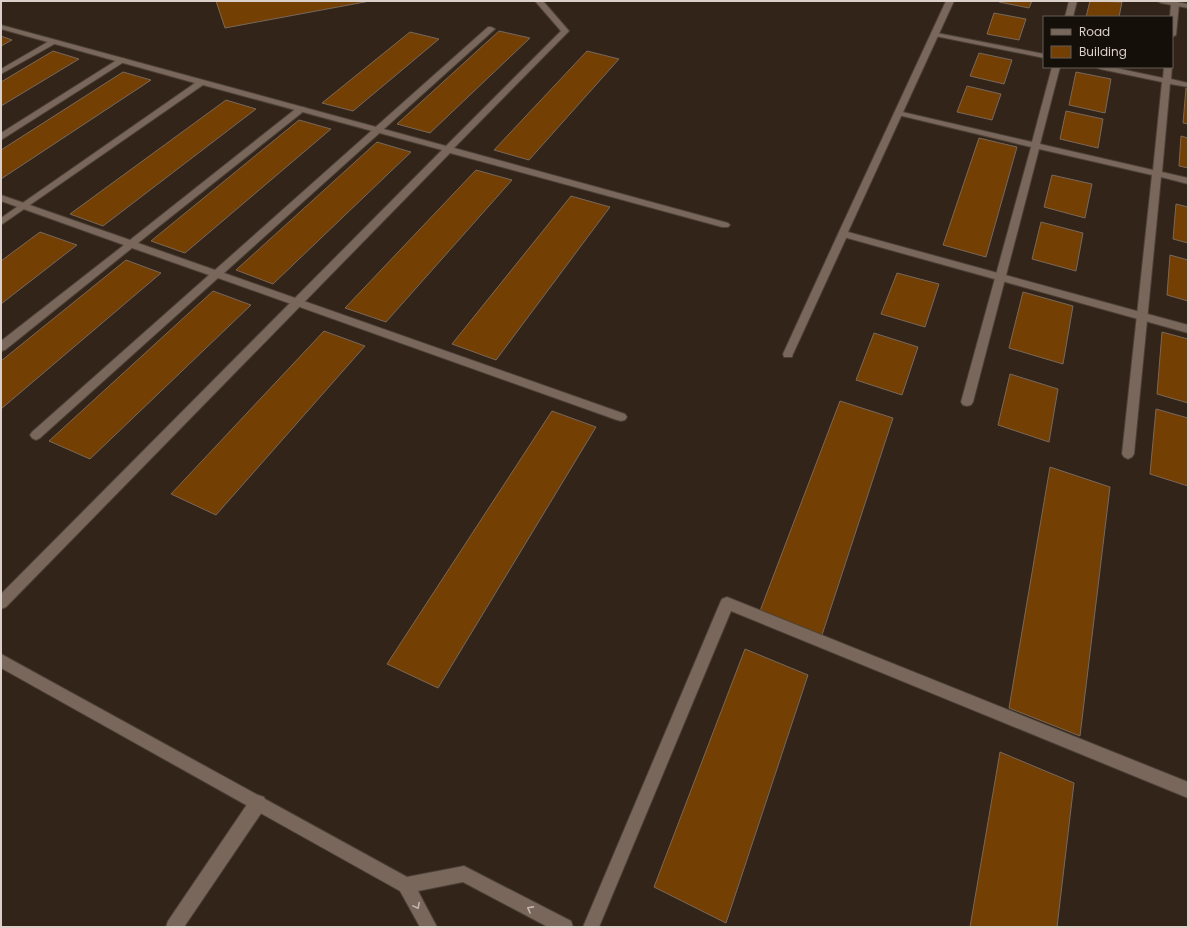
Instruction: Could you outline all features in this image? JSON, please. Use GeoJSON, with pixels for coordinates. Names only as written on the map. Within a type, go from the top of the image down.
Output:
{"type":"FeatureCollection","features":[{"type":"Feature","properties":{"kind":"street"},"geometry":{"type":"LineString","coordinates":[[1,603],[565,31],[539,1]]}},
{"type":"Feature","properties":{"kind":"street"},"geometry":{"type":"LineString","coordinates":[[788,354],[950,1]]}},
{"type":"Feature","properties":{"kind":"street"},"geometry":{"type":"LineString","coordinates":[[1069,16],[1073,1]]}},
{"type":"Feature","properties":{"kind":"street"},"geometry":{"type":"LineString","coordinates":[[1161,1],[1188,6]]}},
{"type":"Feature","properties":{"kind":"street"},"geometry":{"type":"LineString","coordinates":[[1173,27],[1176,4]]}},
{"type":"Feature","properties":{"kind":"street"},"geometry":{"type":"LineString","coordinates":[[1,27],[725,225]]}},
{"type":"Feature","properties":{"kind":"street"},"geometry":{"type":"LineString","coordinates":[[36,435],[491,29]]}},
{"type":"Feature","properties":{"kind":"street"},"geometry":{"type":"LineString","coordinates":[[935,34],[1043,56]]}},
{"type":"Feature","properties":{"kind":"street"},"geometry":{"type":"LineString","coordinates":[[1,72],[54,42]]}},
{"type":"Feature","properties":{"kind":"street"},"geometry":{"type":"LineString","coordinates":[[1,137],[123,60]]}},
{"type":"Feature","properties":{"kind":"street"},"geometry":{"type":"LineString","coordinates":[[967,402],[1056,68]]}},
{"type":"Feature","properties":{"kind":"street"},"geometry":{"type":"LineString","coordinates":[[1105,68],[1188,85]]}},
{"type":"Feature","properties":{"kind":"street"},"geometry":{"type":"LineString","coordinates":[[1128,454],[1168,68]]}},
{"type":"Feature","properties":{"kind":"street"},"geometry":{"type":"LineString","coordinates":[[1,222],[201,82]]}},
{"type":"Feature","properties":{"kind":"street"},"geometry":{"type":"LineString","coordinates":[[1,347],[300,109]]}},
{"type":"Feature","properties":{"kind":"street"},"geometry":{"type":"LineString","coordinates":[[898,113],[1188,181]]}},
{"type":"Feature","properties":{"kind":"street"},"geometry":{"type":"LineString","coordinates":[[1,198],[621,417]]}},
{"type":"Feature","properties":{"kind":"street"},"geometry":{"type":"LineString","coordinates":[[842,234],[1188,329]]}},
{"type":"Feature","properties":{"kind":"street"},"geometry":{"type":"LineString","coordinates":[[591,927],[727,603],[1188,790]]}},
{"type":"Feature","properties":{"kind":"street"},"geometry":{"type":"LineString","coordinates":[[1,661],[406,885],[428,927]]}},
{"type":"Feature","properties":{"kind":"street"},"geometry":{"type":"LineString","coordinates":[[174,927],[258,803]]}},
{"type":"Feature","properties":{"kind":"street"},"geometry":{"type":"LineString","coordinates":[[406,885],[464,874],[565,927]]}},
{"type":"Feature","properties":{"kind":"building"},"geometry":{"type":"Polygon","coordinates":[[[216,1],[370,1],[225,28],[216,1]]]}},
{"type":"Feature","properties":{"kind":"building"},"geometry":{"type":"Polygon","coordinates":[[[1032,1],[1029,8],[999,2],[1032,1]]]}},
{"type":"Feature","properties":{"kind":"building"},"geometry":{"type":"Polygon","coordinates":[[[1090,1],[1122,2],[1119,16],[1086,16],[1090,1]]]}},
{"type":"Feature","properties":{"kind":"building"},"geometry":{"type":"Polygon","coordinates":[[[994,13],[1026,19],[1019,40],[987,34],[994,13]]]}},
{"type":"Feature","properties":{"kind":"building"},"geometry":{"type":"Polygon","coordinates":[[[499,31],[530,38],[430,133],[397,124],[499,31]]]}},
{"type":"Feature","properties":{"kind":"building"},"geometry":{"type":"Polygon","coordinates":[[[410,32],[439,39],[353,111],[322,103],[410,32]]]}},
{"type":"Feature","properties":{"kind":"building"},"geometry":{"type":"Polygon","coordinates":[[[1,36],[12,40],[1,46],[1,36]]]}},
{"type":"Feature","properties":{"kind":"building"},"geometry":{"type":"Polygon","coordinates":[[[53,51],[79,59],[1,106],[1,82],[53,51]]]}},
{"type":"Feature","properties":{"kind":"building"},"geometry":{"type":"Polygon","coordinates":[[[587,51],[619,59],[529,160],[494,150],[587,51]]]}},
{"type":"Feature","properties":{"kind":"building"},"geometry":{"type":"Polygon","coordinates":[[[979,53],[1012,60],[1004,84],[970,76],[979,53]]]}},
{"type":"Feature","properties":{"kind":"building"},"geometry":{"type":"Polygon","coordinates":[[[123,72],[151,80],[1,179],[1,150],[123,72]]]}},
{"type":"Feature","properties":{"kind":"building"},"geometry":{"type":"Polygon","coordinates":[[[1076,72],[1111,79],[1105,113],[1069,105],[1076,72]]]}},
{"type":"Feature","properties":{"kind":"building"},"geometry":{"type":"Polygon","coordinates":[[[967,86],[1001,94],[992,120],[957,112],[967,86]]]}},
{"type":"Feature","properties":{"kind":"building"},"geometry":{"type":"Polygon","coordinates":[[[1186,88],[1188,89],[1188,124],[1183,123],[1186,88]]]}},
{"type":"Feature","properties":{"kind":"building"},"geometry":{"type":"Polygon","coordinates":[[[226,100],[256,109],[103,226],[70,214],[226,100]]]}},
{"type":"Feature","properties":{"kind":"building"},"geometry":{"type":"Polygon","coordinates":[[[1066,111],[1103,119],[1098,148],[1060,139],[1066,111]]]}},
{"type":"Feature","properties":{"kind":"building"},"geometry":{"type":"Polygon","coordinates":[[[299,120],[331,129],[185,253],[151,241],[299,120]]]}},
{"type":"Feature","properties":{"kind":"building"},"geometry":{"type":"Polygon","coordinates":[[[1181,136],[1188,138],[1188,168],[1179,166],[1181,136]]]}},
{"type":"Feature","properties":{"kind":"building"},"geometry":{"type":"Polygon","coordinates":[[[979,138],[1017,147],[986,257],[943,245],[979,138]]]}},
{"type":"Feature","properties":{"kind":"building"},"geometry":{"type":"Polygon","coordinates":[[[377,142],[411,152],[273,284],[236,270],[377,142]]]}},
{"type":"Feature","properties":{"kind":"building"},"geometry":{"type":"Polygon","coordinates":[[[476,170],[512,180],[386,322],[345,308],[476,170]]]}},
{"type":"Feature","properties":{"kind":"building"},"geometry":{"type":"Polygon","coordinates":[[[1052,175],[1092,184],[1085,218],[1044,207],[1052,175]]]}},
{"type":"Feature","properties":{"kind":"building"},"geometry":{"type":"Polygon","coordinates":[[[571,196],[610,207],[496,360],[452,344],[571,196]]]}},
{"type":"Feature","properties":{"kind":"building"},"geometry":{"type":"Polygon","coordinates":[[[1176,204],[1188,207],[1188,243],[1173,239],[1176,204]]]}},
{"type":"Feature","properties":{"kind":"building"},"geometry":{"type":"Polygon","coordinates":[[[1041,222],[1083,233],[1076,271],[1032,259],[1041,222]]]}},
{"type":"Feature","properties":{"kind":"building"},"geometry":{"type":"Polygon","coordinates":[[[40,232],[77,245],[1,304],[1,261],[40,232]]]}},
{"type":"Feature","properties":{"kind":"building"},"geometry":{"type":"Polygon","coordinates":[[[1170,255],[1188,260],[1188,301],[1167,295],[1170,255]]]}},
{"type":"Feature","properties":{"kind":"building"},"geometry":{"type":"Polygon","coordinates":[[[126,260],[161,273],[1,409],[1,361],[126,260]]]}},
{"type":"Feature","properties":{"kind":"building"},"geometry":{"type":"Polygon","coordinates":[[[897,273],[939,284],[925,327],[881,314],[897,273]]]}},
{"type":"Feature","properties":{"kind":"building"},"geometry":{"type":"Polygon","coordinates":[[[213,291],[251,305],[90,459],[49,441],[213,291]]]}},
{"type":"Feature","properties":{"kind":"building"},"geometry":{"type":"Polygon","coordinates":[[[1023,292],[1073,306],[1063,364],[1009,348],[1023,292]]]}},
{"type":"Feature","properties":{"kind":"building"},"geometry":{"type":"Polygon","coordinates":[[[324,331],[365,346],[216,515],[171,494],[324,331]]]}},
{"type":"Feature","properties":{"kind":"building"},"geometry":{"type":"Polygon","coordinates":[[[1162,332],[1188,339],[1188,403],[1157,394],[1162,332]]]}},
{"type":"Feature","properties":{"kind":"building"},"geometry":{"type":"Polygon","coordinates":[[[874,333],[918,347],[902,395],[856,380],[874,333]]]}},
{"type":"Feature","properties":{"kind":"building"},"geometry":{"type":"Polygon","coordinates":[[[1010,374],[1058,389],[1049,442],[998,425],[1010,374]]]}},
{"type":"Feature","properties":{"kind":"building"},"geometry":{"type":"Polygon","coordinates":[[[840,401],[893,418],[822,635],[760,611],[840,401]]]}},
{"type":"Feature","properties":{"kind":"building"},"geometry":{"type":"Polygon","coordinates":[[[1156,409],[1188,418],[1188,486],[1150,474],[1156,409]]]}},
{"type":"Feature","properties":{"kind":"building"},"geometry":{"type":"Polygon","coordinates":[[[552,411],[596,427],[438,688],[387,664],[552,411]]]}},
{"type":"Feature","properties":{"kind":"building"},"geometry":{"type":"Polygon","coordinates":[[[1050,467],[1110,487],[1080,736],[1009,708],[1050,467]]]}},
{"type":"Feature","properties":{"kind":"building"},"geometry":{"type":"Polygon","coordinates":[[[745,649],[808,675],[726,923],[654,887],[745,649]]]}},
{"type":"Feature","properties":{"kind":"building"},"geometry":{"type":"Polygon","coordinates":[[[1000,752],[1074,783],[1057,927],[970,927],[1000,752]]]}}]}
